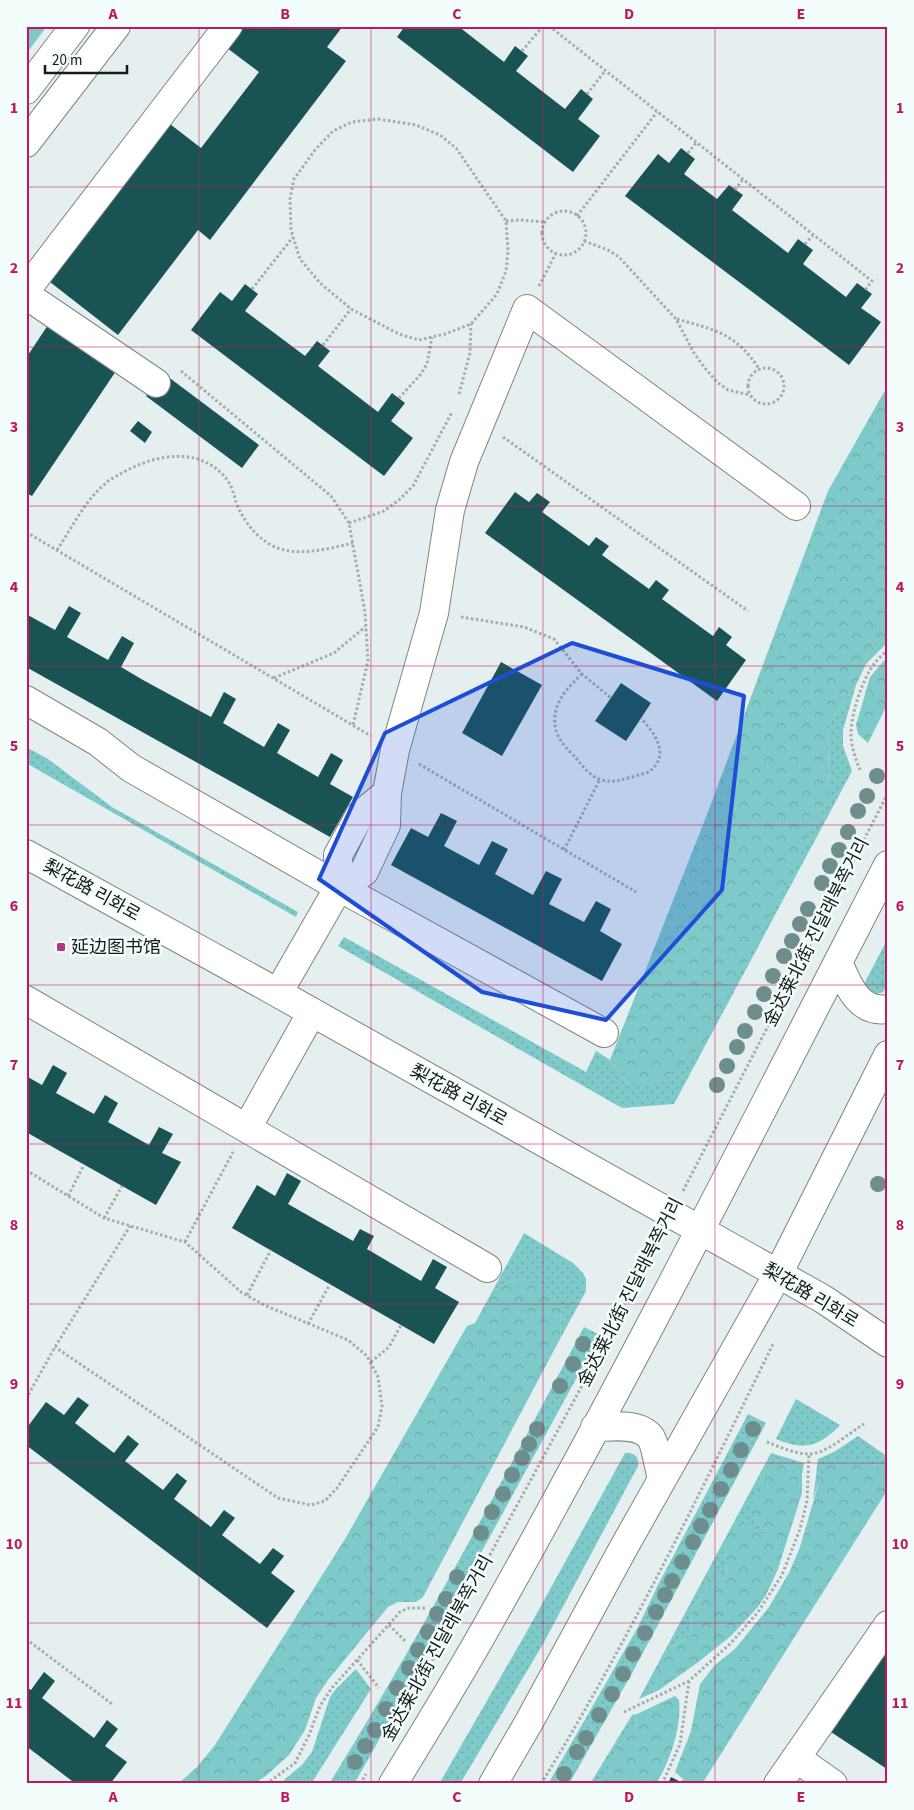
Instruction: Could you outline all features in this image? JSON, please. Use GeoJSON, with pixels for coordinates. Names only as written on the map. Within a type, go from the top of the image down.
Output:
{"type":"FeatureCollection","features":[{"type":"Feature","properties":{"kind":"main road"},"geometry":{"type":"LineString","coordinates":[[26,90],[75,26]]}},
{"type":"Feature","properties":{"kind":"main road"},"geometry":{"type":"LineString","coordinates":[[26,143],[116,26]]}},
{"type":"Feature","properties":{"kind":"main road"},"geometry":{"type":"LineString","coordinates":[[26,290],[228,26]]}},
{"type":"Feature","properties":{"kind":"main road"},"geometry":{"type":"LineString","coordinates":[[26,295],[156,382]]}},
{"type":"Feature","properties":{"kind":"main road"},"geometry":{"type":"LineString","coordinates":[[278,993],[339,887],[364,872],[386,825],[386,793],[395,750],[434,613],[450,510],[464,462],[527,309],[796,506]]}},
{"type":"Feature","properties":{"kind":"main road"},"geometry":{"type":"LineString","coordinates":[[26,700],[98,742],[132,768],[339,887],[604,1033]]}},
{"type":"Feature","properties":{"kind":"main road","name":"梨花路 리화로"},"geometry":{"type":"LineString","coordinates":[[26,854],[823,1298],[888,1342]]}},
{"type":"Feature","properties":{"kind":"main road","name":"金达莱北街 진달래북쪽거리"},"geometry":{"type":"LineString","coordinates":[[393,1784],[495,1611],[701,1231],[888,865]]}},
{"type":"Feature","properties":{"kind":"main road"},"geometry":{"type":"LineString","coordinates":[[838,962],[851,992],[864,1005],[883,1010],[888,1009]]}},
{"type":"Feature","properties":{"kind":"main road"},"geometry":{"type":"LineString","coordinates":[[26,1000],[487,1268]]}},
{"type":"Feature","properties":{"kind":"main road"},"geometry":{"type":"LineString","coordinates":[[246,1128],[312,1012]]}},
{"type":"Feature","properties":{"kind":"main road"},"geometry":{"type":"LineString","coordinates":[[493,1784],[778,1274],[888,1056]]}},
{"type":"Feature","properties":{"kind":"main road"},"geometry":{"type":"LineString","coordinates":[[595,1427],[626,1427],[641,1430],[651,1438],[662,1480]]}},
{"type":"Feature","properties":{"kind":"main road"},"geometry":{"type":"LineString","coordinates":[[778,1784],[888,1625]]}},
{"type":"Feature","properties":{"kind":"main road"},"geometry":{"type":"LineString","coordinates":[[796,1758],[833,1784]]}},
{"type":"Feature","properties":{"kind":"path"},"geometry":{"type":"LineString","coordinates":[[522,51],[543,26]]}},
{"type":"Feature","properties":{"kind":"path"},"geometry":{"type":"LineString","coordinates":[[549,26],[872,281],[865,290]]}},
{"type":"Feature","properties":{"kind":"path"},"geometry":{"type":"LineString","coordinates":[[587,94],[605,71]]}},
{"type":"Feature","properties":{"kind":"path"},"geometry":{"type":"LineString","coordinates":[[577,216],[657,112]]}},
{"type":"Feature","properties":{"kind":"path"},"geometry":{"type":"LineString","coordinates":[[378,119],[416,125],[440,135],[456,148],[506,221],[508,251],[506,271],[497,294],[471,324],[445,334],[419,340],[399,334],[351,308],[320,283],[300,259],[293,237],[290,199],[294,179],[316,150],[334,131],[352,122],[378,119]]}},
{"type":"Feature","properties":{"kind":"path"},"geometry":{"type":"LineString","coordinates":[[688,153],[696,142]]}},
{"type":"Feature","properties":{"kind":"path"},"geometry":{"type":"LineString","coordinates":[[735,190],[743,179]]}},
{"type":"Feature","properties":{"kind":"path"},"geometry":{"type":"LineString","coordinates":[[564,211],[571,212],[577,216],[585,227],[584,242],[581,248],[569,255],[556,254],[549,250],[542,237],[545,222],[556,213],[564,211]]}},
{"type":"Feature","properties":{"kind":"path"},"geometry":{"type":"LineString","coordinates":[[506,221],[545,222]]}},
{"type":"Feature","properties":{"kind":"path"},"geometry":{"type":"LineString","coordinates":[[805,244],[813,235]]}},
{"type":"Feature","properties":{"kind":"path"},"geometry":{"type":"LineString","coordinates":[[252,289],[293,237]]}},
{"type":"Feature","properties":{"kind":"path"},"geometry":{"type":"LineString","coordinates":[[584,242],[608,250],[619,257],[676,319],[694,353],[704,367],[717,382],[728,390],[750,395],[760,403],[772,403],[781,397],[784,391],[784,380],[776,370],[758,369],[754,372],[748,383],[750,395]]}},
{"type":"Feature","properties":{"kind":"path"},"geometry":{"type":"LineString","coordinates":[[527,309],[556,254]]}},
{"type":"Feature","properties":{"kind":"path"},"geometry":{"type":"LineString","coordinates":[[323,345],[351,308]]}},
{"type":"Feature","properties":{"kind":"path"},"geometry":{"type":"LineString","coordinates":[[676,319],[713,329],[729,337],[749,354],[758,369]]}},
{"type":"Feature","properties":{"kind":"path"},"geometry":{"type":"LineString","coordinates":[[457,399],[470,353],[471,324]]}},
{"type":"Feature","properties":{"kind":"path"},"geometry":{"type":"LineString","coordinates":[[399,398],[421,374],[427,364],[432,337]]}},
{"type":"Feature","properties":{"kind":"path"},"geometry":{"type":"LineString","coordinates":[[180,369],[331,496],[349,523],[365,612],[368,661],[353,725]]}},
{"type":"Feature","properties":{"kind":"path"},"geometry":{"type":"LineString","coordinates":[[349,523],[384,511],[413,486],[454,406]]}},
{"type":"Feature","properties":{"kind":"path"},"geometry":{"type":"LineString","coordinates":[[480,421],[748,611]]}},
{"type":"Feature","properties":{"kind":"path"},"geometry":{"type":"LineString","coordinates":[[57,550],[89,500],[106,483],[134,466],[158,458],[178,455],[210,464],[220,471],[229,482],[241,514],[250,527],[272,545],[294,551],[316,551],[353,544]]}},
{"type":"Feature","properties":{"kind":"path"},"geometry":{"type":"LineString","coordinates":[[26,532],[636,892]]}},
{"type":"Feature","properties":{"kind":"path"},"geometry":{"type":"LineString","coordinates":[[434,613],[524,627],[554,639],[582,674],[610,698]]}},
{"type":"Feature","properties":{"kind":"path"},"geometry":{"type":"LineString","coordinates":[[274,678],[334,653],[366,627]]}},
{"type":"Feature","properties":{"kind":"path"},"geometry":{"type":"LineString","coordinates":[[860,770],[854,754],[851,737],[852,718],[866,677],[888,650]]}},
{"type":"Feature","properties":{"kind":"path"},"geometry":{"type":"LineString","coordinates":[[582,674],[568,687],[560,699],[555,715],[556,731],[566,747],[587,771],[600,780],[615,782],[649,772],[659,759],[660,747],[655,735],[641,718]]}},
{"type":"Feature","properties":{"kind":"path"},"geometry":{"type":"LineString","coordinates":[[564,850],[600,780]]}},
{"type":"Feature","properties":{"kind":"path","name":"金达莱北街 진달래북쪽거리"},"geometry":{"type":"LineString","coordinates":[[425,1673],[589,1373],[888,793]]}},
{"type":"Feature","properties":{"kind":"path"},"geometry":{"type":"LineString","coordinates":[[185,1242],[246,1128]]}},
{"type":"Feature","properties":{"kind":"path"},"geometry":{"type":"LineString","coordinates":[[68,1196],[84,1165]]}},
{"type":"Feature","properties":{"kind":"path"},"geometry":{"type":"LineString","coordinates":[[26,1170],[104,1218],[185,1242],[247,1295],[264,1305],[348,1340],[367,1356],[378,1377],[382,1406],[378,1427],[325,1501],[311,1505],[278,1498],[55,1347]]}},
{"type":"Feature","properties":{"kind":"path"},"geometry":{"type":"LineString","coordinates":[[104,1218],[122,1186]]}},
{"type":"Feature","properties":{"kind":"path"},"geometry":{"type":"LineString","coordinates":[[26,1399],[55,1347],[130,1226]]}},
{"type":"Feature","properties":{"kind":"path"},"geometry":{"type":"LineString","coordinates":[[247,1295],[271,1250]]}},
{"type":"Feature","properties":{"kind":"path"},"geometry":{"type":"LineString","coordinates":[[308,1324],[330,1284]]}},
{"type":"Feature","properties":{"kind":"path"},"geometry":{"type":"LineString","coordinates":[[371,1362],[389,1347],[402,1325]]}},
{"type":"Feature","properties":{"kind":"path"},"geometry":{"type":"LineString","coordinates":[[541,1784],[566,1744],[648,1593],[776,1338]]}},
{"type":"Feature","properties":{"kind":"path"},"geometry":{"type":"LineString","coordinates":[[767,1442],[792,1451],[809,1454],[824,1451],[864,1424]]}},
{"type":"Feature","properties":{"kind":"path"},"geometry":{"type":"LineString","coordinates":[[624,1712],[689,1681],[731,1643],[758,1612],[782,1575],[800,1529],[807,1501],[809,1454]]}},
{"type":"Feature","properties":{"kind":"path"},"geometry":{"type":"LineString","coordinates":[[266,1784],[274,1782],[295,1763],[309,1735],[320,1706],[331,1689],[400,1612],[409,1608],[425,1608]]}},
{"type":"Feature","properties":{"kind":"path"},"geometry":{"type":"LineString","coordinates":[[389,1625],[406,1642]]}},
{"type":"Feature","properties":{"kind":"path"},"geometry":{"type":"LineString","coordinates":[[26,1639],[112,1704]]}},
{"type":"Feature","properties":{"kind":"path"},"geometry":{"type":"LineString","coordinates":[[357,1660],[379,1688]]}},
{"type":"Feature","properties":{"kind":"path"},"geometry":{"type":"LineString","coordinates":[[662,1784],[680,1744],[689,1681]]}},
{"type":"Feature","properties":{"kind":"path"},"geometry":{"type":"LineString","coordinates":[[360,1784],[370,1767]]}},
{"type":"Feature","properties":{"kind":"highlighted area"},"geometry":{"type":"Polygon","coordinates":[[[572,643],[744,696],[722,890],[606,1020],[482,992],[319,879],[385,733],[572,643]]]}},
{"type":"Feature","properties":{"kind":"green space"},"geometry":{"type":"Polygon","coordinates":[[[26,26],[47,26],[26,54],[26,26]]]}},
{"type":"Feature","properties":{"kind":"green space"},"geometry":{"type":"Polygon","coordinates":[[[888,385],[888,642],[866,664],[856,685],[828,725],[829,795],[777,904],[702,1045],[665,1079],[650,1086],[628,1083],[610,1060],[706,817],[828,491],[888,385]]]}},
{"type":"Feature","properties":{"kind":"green space"},"geometry":{"type":"Polygon","coordinates":[[[888,656],[888,703],[868,743],[858,734],[856,725],[870,677],[888,656]]]}},
{"type":"Feature","properties":{"kind":"green space"},"geometry":{"type":"Polygon","coordinates":[[[856,685],[843,730],[843,746],[852,771],[674,1104],[622,1108],[338,946],[344,937],[586,1072],[596,1051],[610,1060],[628,1083],[815,823],[829,795],[828,725],[856,685]]]}},
{"type":"Feature","properties":{"kind":"green space"},"geometry":{"type":"Polygon","coordinates":[[[26,747],[48,759],[112,807],[298,912],[296,917],[26,763],[26,747]]]}},
{"type":"Feature","properties":{"kind":"green space"},"geometry":{"type":"Polygon","coordinates":[[[888,938],[888,983],[883,992],[877,994],[867,989],[865,982],[888,938]]]}},
{"type":"Feature","properties":{"kind":"green space"},"geometry":{"type":"Polygon","coordinates":[[[524,1233],[573,1263],[586,1279],[586,1291],[560,1339],[562,1308],[519,1278],[493,1290],[524,1233]]]}},
{"type":"Feature","properties":{"kind":"green space"},"geometry":{"type":"Polygon","coordinates":[[[519,1278],[547,1288],[562,1308],[560,1339],[423,1597],[416,1602],[398,1602],[388,1607],[328,1680],[316,1698],[305,1730],[289,1755],[267,1775],[254,1784],[178,1784],[197,1767],[215,1745],[345,1539],[467,1326],[475,1323],[493,1290],[519,1278]]]}},
{"type":"Feature","properties":{"kind":"green space"},"geometry":{"type":"Polygon","coordinates":[[[584,1327],[600,1335],[369,1758],[354,1784],[329,1784],[428,1615],[492,1500],[584,1327]]]}},
{"type":"Feature","properties":{"kind":"green space"},"geometry":{"type":"Polygon","coordinates":[[[796,1399],[840,1425],[825,1438],[811,1445],[795,1445],[776,1439],[796,1399]]]}},
{"type":"Feature","properties":{"kind":"green space"},"geometry":{"type":"Polygon","coordinates":[[[748,1414],[766,1423],[631,1675],[569,1784],[548,1784],[638,1627],[658,1585],[748,1414]]]}},
{"type":"Feature","properties":{"kind":"green space"},"geometry":{"type":"Polygon","coordinates":[[[858,1436],[888,1457],[888,1473],[871,1463],[818,1484],[813,1500],[818,1459],[834,1452],[858,1436]]]}},
{"type":"Feature","properties":{"kind":"green space"},"geometry":{"type":"Polygon","coordinates":[[[625,1453],[631,1453],[635,1456],[638,1460],[638,1466],[543,1644],[460,1784],[439,1784],[526,1633],[625,1453]]]}},
{"type":"Feature","properties":{"kind":"green space"},"geometry":{"type":"Polygon","coordinates":[[[771,1453],[804,1463],[802,1474],[796,1467],[755,1517],[766,1537],[725,1541],[727,1578],[721,1579],[710,1568],[706,1589],[692,1608],[691,1637],[669,1647],[654,1686],[659,1690],[639,1699],[771,1453]]]}},
{"type":"Feature","properties":{"kind":"green space"},"geometry":{"type":"Polygon","coordinates":[[[780,1457],[796,1467],[802,1474],[802,1493],[778,1569],[766,1595],[757,1608],[731,1636],[659,1690],[654,1686],[655,1678],[669,1647],[691,1637],[692,1608],[706,1589],[710,1567],[721,1579],[727,1578],[725,1541],[731,1528],[744,1523],[765,1536],[755,1517],[752,1501],[762,1471],[780,1457]]]}},
{"type":"Feature","properties":{"kind":"green space"},"geometry":{"type":"Polygon","coordinates":[[[846,1458],[871,1463],[887,1472],[888,1489],[702,1784],[681,1784],[683,1779],[675,1772],[691,1731],[700,1684],[715,1665],[735,1649],[769,1607],[790,1571],[800,1547],[821,1475],[831,1464],[846,1458]]]}},
{"type":"Feature","properties":{"kind":"green space"},"geometry":{"type":"Polygon","coordinates":[[[356,1669],[371,1689],[311,1784],[286,1784],[284,1780],[302,1765],[312,1752],[330,1697],[356,1669]]]}},
{"type":"Feature","properties":{"kind":"green space"},"geometry":{"type":"Polygon","coordinates":[[[675,1696],[679,1700],[677,1732],[666,1765],[656,1784],[599,1784],[612,1770],[612,1758],[619,1746],[636,1728],[637,1714],[675,1696]]]}},
{"type":"Feature","properties":{"kind":"green space"},"geometry":{"type":"Polygon","coordinates":[[[637,1714],[636,1728],[619,1746],[612,1770],[599,1784],[590,1784],[632,1715],[637,1714]]]}},
{"type":"Feature","properties":{"kind":"building"},"geometry":{"type":"Polygon","coordinates":[[[243,26],[343,26],[327,47],[346,61],[210,240],[198,230],[118,335],[50,282],[170,124],[201,148],[259,72],[227,48],[243,26]]]}},
{"type":"Feature","properties":{"kind":"building"},"geometry":{"type":"Polygon","coordinates":[[[405,26],[458,26],[504,62],[515,46],[528,56],[516,71],[565,109],[581,89],[593,99],[578,119],[600,136],[573,172],[397,37],[405,26]]]}},
{"type":"Feature","properties":{"kind":"building"},"geometry":{"type":"Polygon","coordinates":[[[681,148],[695,159],[684,174],[717,199],[729,185],[743,195],[732,210],[788,253],[798,239],[813,250],[803,264],[846,297],[857,283],[872,294],[861,308],[881,322],[849,365],[625,196],[658,154],[669,163],[681,148]]]}},
{"type":"Feature","properties":{"kind":"building"},"geometry":{"type":"Polygon","coordinates":[[[245,284],[258,294],[245,311],[305,356],[317,341],[330,351],[318,366],[378,412],[392,393],[405,403],[391,421],[413,438],[384,476],[191,330],[220,292],[232,301],[245,284]]]}},
{"type":"Feature","properties":{"kind":"building"},"geometry":{"type":"Polygon","coordinates":[[[48,325],[116,371],[32,496],[26,493],[26,358],[48,325]]]}},
{"type":"Feature","properties":{"kind":"building"},"geometry":{"type":"Polygon","coordinates":[[[163,373],[259,445],[242,468],[146,396],[163,373]]]}},
{"type":"Feature","properties":{"kind":"building"},"geometry":{"type":"Polygon","coordinates":[[[138,421],[152,432],[145,443],[130,431],[138,421]]]}},
{"type":"Feature","properties":{"kind":"building"},"geometry":{"type":"Polygon","coordinates":[[[515,492],[529,502],[537,493],[550,502],[542,512],[589,546],[596,537],[609,546],[602,555],[649,589],[656,580],[669,590],[662,599],[713,636],[719,627],[732,637],[726,645],[746,660],[717,701],[485,533],[515,492]]]}},
{"type":"Feature","properties":{"kind":"building"},"geometry":{"type":"Polygon","coordinates":[[[69,606],[81,613],[67,637],[108,660],[122,636],[134,643],[121,667],[143,680],[211,717],[224,692],[236,699],[223,723],[264,747],[278,723],[290,730],[277,753],[318,777],[331,753],[343,760],[330,784],[353,797],[330,837],[26,667],[26,614],[55,630],[69,606]]]}},
{"type":"Feature","properties":{"kind":"building"},"geometry":{"type":"Polygon","coordinates":[[[501,662],[542,685],[502,756],[462,733],[501,662]]]}},
{"type":"Feature","properties":{"kind":"building"},"geometry":{"type":"Polygon","coordinates":[[[621,683],[651,703],[626,741],[595,721],[621,683]]]}},
{"type":"Feature","properties":{"kind":"building"},"geometry":{"type":"Polygon","coordinates":[[[441,813],[457,821],[444,846],[479,865],[492,841],[508,849],[495,874],[533,895],[546,871],[562,879],[549,904],[584,922],[596,901],[611,909],[600,931],[622,944],[602,981],[391,865],[411,828],[428,837],[441,813]]]}},
{"type":"Feature","properties":{"kind":"building"},"geometry":{"type":"Polygon","coordinates":[[[53,1065],[67,1073],[56,1093],[94,1114],[105,1095],[118,1103],[108,1122],[149,1145],[159,1127],[173,1134],[162,1153],[181,1162],[156,1205],[26,1132],[26,1076],[42,1085],[53,1065]]]}},
{"type":"Feature","properties":{"kind":"building"},"geometry":{"type":"Polygon","coordinates":[[[287,1173],[301,1181],[288,1204],[353,1241],[360,1229],[374,1236],[367,1249],[421,1281],[433,1259],[447,1267],[435,1288],[459,1302],[434,1344],[232,1228],[257,1185],[275,1196],[287,1173]]]}},
{"type":"Feature","properties":{"kind":"building"},"geometry":{"type":"Polygon","coordinates":[[[78,1397],[89,1405],[75,1423],[114,1453],[128,1435],[139,1444],[125,1461],[163,1490],[177,1473],[187,1481],[174,1499],[211,1527],[224,1510],[235,1518],[222,1535],[260,1564],[273,1548],[284,1556],[271,1573],[295,1591],[267,1628],[26,1445],[26,1429],[46,1402],[64,1415],[78,1397]]]}},
{"type":"Feature","properties":{"kind":"building"},"geometry":{"type":"Polygon","coordinates":[[[888,1648],[888,1768],[887,1769],[831,1732],[888,1648]]]}},
{"type":"Feature","properties":{"kind":"building"},"geometry":{"type":"Polygon","coordinates":[[[44,1672],[55,1681],[42,1698],[94,1738],[107,1720],[118,1729],[105,1746],[127,1762],[110,1784],[76,1784],[26,1746],[26,1687],[31,1690],[44,1672]]]}},
{"type":"Feature","properties":{"kind":"building"},"geometry":{"type":"Polygon","coordinates":[[[671,1777],[679,1781],[678,1784],[668,1784],[671,1777]]]}},
{"type":"Feature","properties":{"kind":"place","name":"延边图书馆"},"geometry":{"type":"Point","coordinates":[61,947]}}]}
